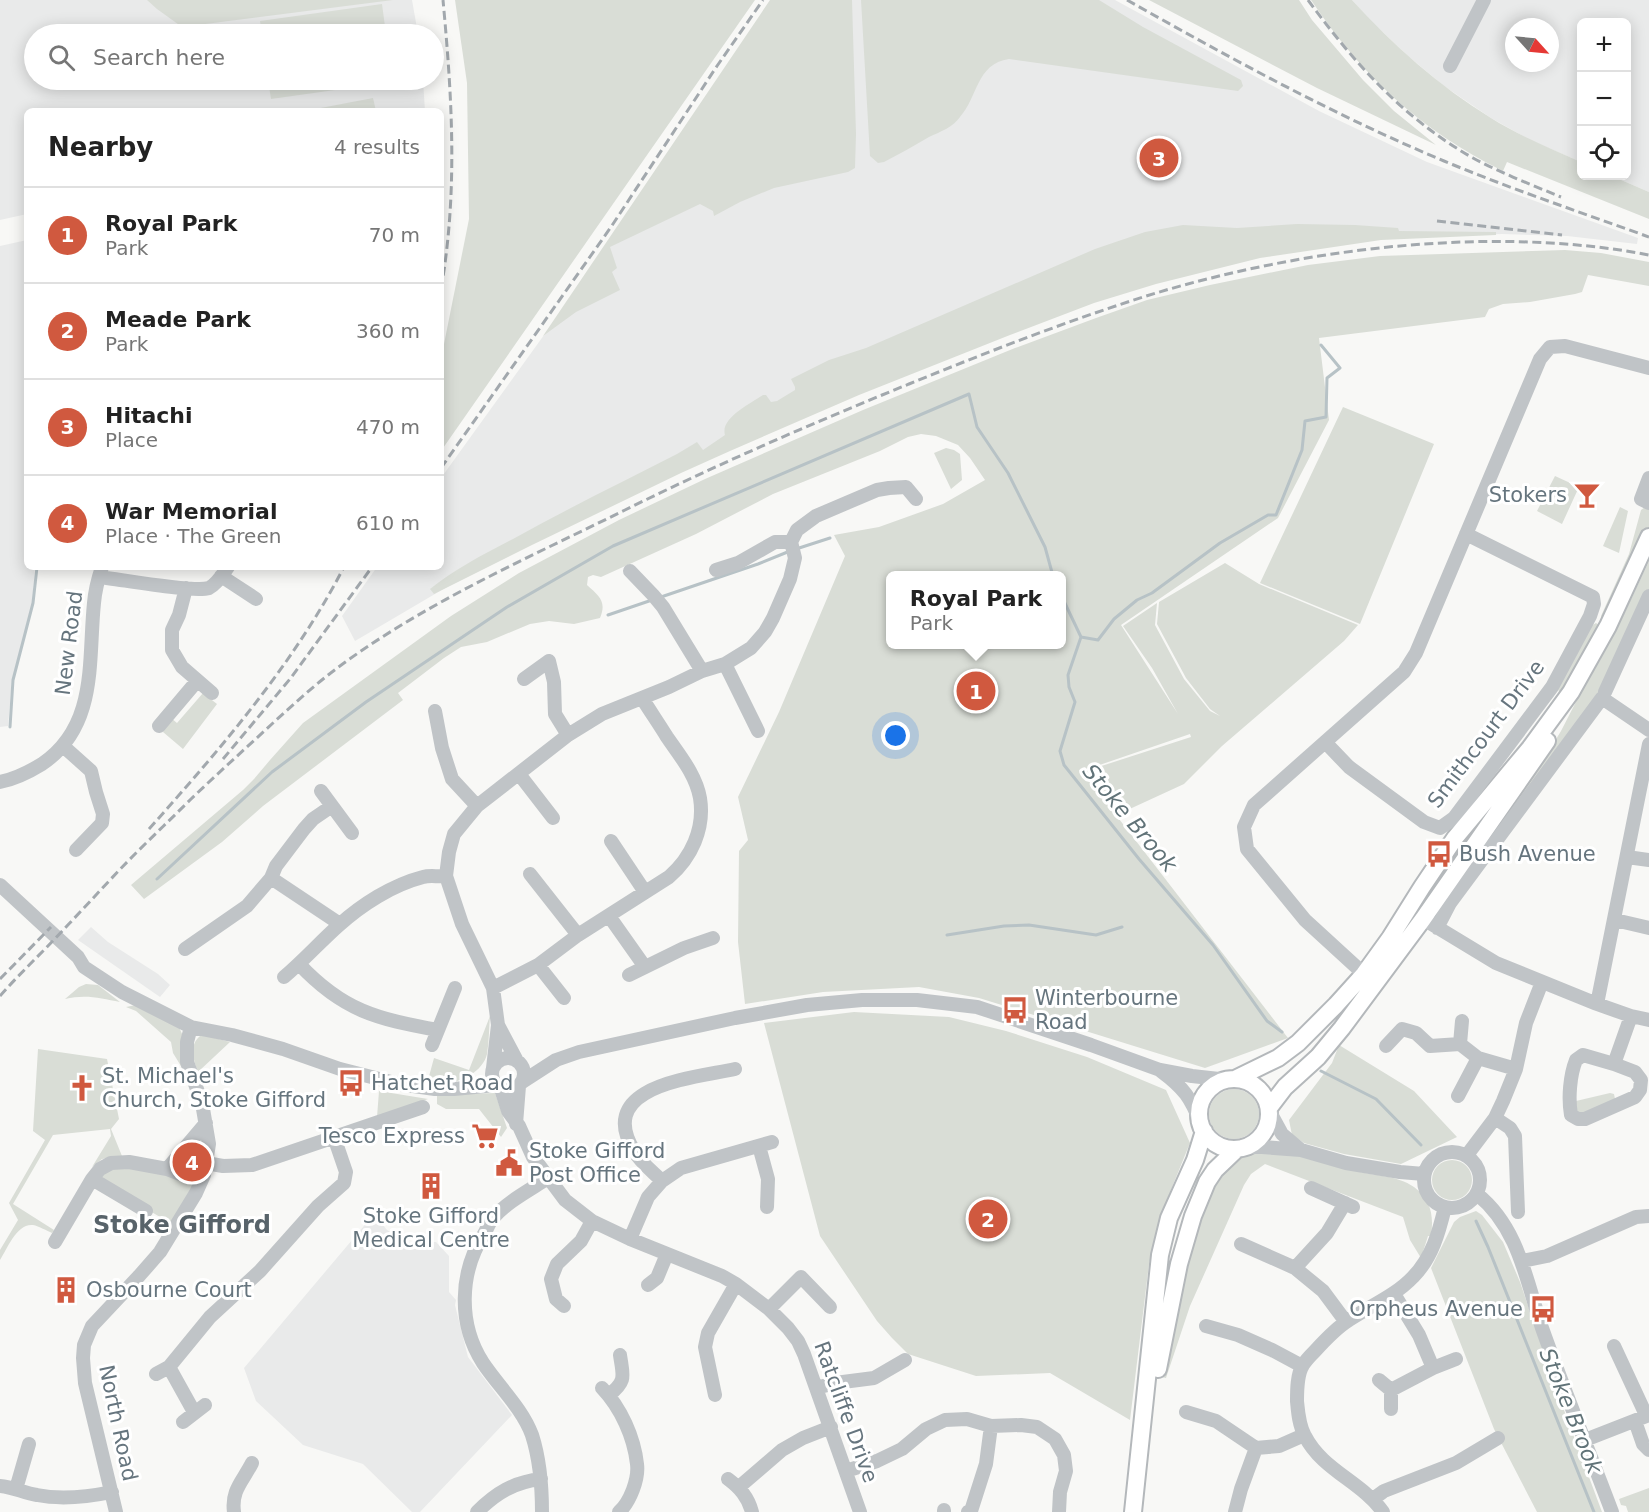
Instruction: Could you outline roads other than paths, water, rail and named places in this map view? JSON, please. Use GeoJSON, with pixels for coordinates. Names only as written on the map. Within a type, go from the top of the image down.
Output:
{"type":"FeatureCollection","features":[{"type":"Feature","properties":{"kind":"main road"},"geometry":{"type":"LineString","coordinates":[[1571,692],[1530,748],[1455,838],[1390,938],[1369,979],[1318,1057],[1285,1086],[1269,1110],[1264,1131],[1259,1138],[1250,1145],[1240,1148],[1223,1147],[1210,1139],[1202,1127],[1199,1114],[1203,1098],[1211,1088],[1221,1081],[1232,1079],[1278,1058],[1298,1043],[1336,1005],[1369,979],[1423,919],[1554,731],[1571,692],[1608,626],[1649,537]]}},
{"type":"Feature","properties":{"kind":"main road"},"geometry":{"type":"LineString","coordinates":[[1390,938],[1412,916],[1423,919]]}},
{"type":"Feature","properties":{"kind":"main road"},"geometry":{"type":"LineString","coordinates":[[1232,1079],[1251,1083],[1262,1093],[1269,1110]]}},
{"type":"Feature","properties":{"kind":"main road"},"geometry":{"type":"LineString","coordinates":[[1133,1512],[1160,1255],[1172,1211],[1195,1160],[1202,1127]]}},
{"type":"Feature","properties":{"kind":"main road"},"geometry":{"type":"LineString","coordinates":[[1138,1465],[1179,1264],[1193,1216],[1215,1170],[1240,1148]]}},
{"type":"Feature","properties":{"kind":"street"},"geometry":{"type":"LineString","coordinates":[[1448,70],[1484,0]]}},
{"type":"Feature","properties":{"kind":"street"},"geometry":{"type":"LineString","coordinates":[[1369,979],[1305,920],[1247,849],[1244,827],[1254,805],[1404,672],[1416,653],[1540,359],[1550,347],[1565,346],[1649,368]]}},
{"type":"Feature","properties":{"kind":"street"},"geometry":{"type":"LineString","coordinates":[[1649,478],[1641,499],[1649,503]]}},
{"type":"Feature","properties":{"kind":"street"},"geometry":{"type":"LineString","coordinates":[[495,1078],[498,1025],[493,988],[462,924],[446,876],[454,834],[477,806],[568,735],[602,714],[702,671],[725,664],[757,643],[773,618],[793,568],[795,558],[791,542],[797,530],[816,516],[877,490],[908,483],[916,499]]}},
{"type":"Feature","properties":{"kind":"street"},"geometry":{"type":"LineString","coordinates":[[1466,534],[1593,597],[1594,604],[1590,616],[1608,626]]}},
{"type":"Feature","properties":{"kind":"street"},"geometry":{"type":"LineString","coordinates":[[716,570],[738,563],[775,542],[791,542]]}},
{"type":"Feature","properties":{"kind":"street"},"geometry":{"type":"LineString","coordinates":[[630,571],[653,595],[658,611],[702,671]]}},
{"type":"Feature","properties":{"kind":"street","name":"New Road"},"geometry":{"type":"LineString","coordinates":[[0,782],[36,768],[63,746],[78,719],[86,695],[91,663],[94,606],[100,572],[186,588],[204,589],[212,586],[225,572],[247,598]]}},
{"type":"Feature","properties":{"kind":"street"},"geometry":{"type":"LineString","coordinates":[[186,588],[179,615],[172,630],[172,650],[182,667],[212,693]]}},
{"type":"Feature","properties":{"kind":"street"},"geometry":{"type":"LineString","coordinates":[[1437,928],[1450,903],[1604,687],[1649,596]]}},
{"type":"Feature","properties":{"kind":"street","name":"Smithcourt Drive"},"geometry":{"type":"LineString","coordinates":[[1326,743],[1349,767],[1424,822],[1440,828],[1454,818],[1552,687],[1590,616]]}},
{"type":"Feature","properties":{"kind":"street"},"geometry":{"type":"LineString","coordinates":[[542,649],[549,661],[554,682],[555,714],[568,735]]}},
{"type":"Feature","properties":{"kind":"street"},"geometry":{"type":"LineString","coordinates":[[524,679],[549,661]]}},
{"type":"Feature","properties":{"kind":"street"},"geometry":{"type":"LineString","coordinates":[[725,664],[758,731]]}},
{"type":"Feature","properties":{"kind":"street"},"geometry":{"type":"LineString","coordinates":[[160,719],[197,681]]}},
{"type":"Feature","properties":{"kind":"street"},"geometry":{"type":"LineString","coordinates":[[1604,687],[1649,730]]}},
{"type":"Feature","properties":{"kind":"street"},"geometry":{"type":"LineString","coordinates":[[493,988],[538,965],[578,935],[669,877],[701,846],[700,798],[695,782],[642,698]]}},
{"type":"Feature","properties":{"kind":"street"},"geometry":{"type":"LineString","coordinates":[[432,719],[453,779],[477,806]]}},
{"type":"Feature","properties":{"kind":"street"},"geometry":{"type":"LineString","coordinates":[[1597,1004],[1649,744]]}},
{"type":"Feature","properties":{"kind":"street"},"geometry":{"type":"LineString","coordinates":[[63,746],[97,769],[96,792],[103,814],[102,822],[88,829],[76,850]]}},
{"type":"Feature","properties":{"kind":"street"},"geometry":{"type":"LineString","coordinates":[[519,774],[553,818]]}},
{"type":"Feature","properties":{"kind":"street"},"geometry":{"type":"LineString","coordinates":[[321,791],[352,833]]}},
{"type":"Feature","properties":{"kind":"street"},"geometry":{"type":"LineString","coordinates":[[184,950],[193,936],[247,906],[271,878],[276,866],[304,829],[332,806]]}},
{"type":"Feature","properties":{"kind":"street"},"geometry":{"type":"LineString","coordinates":[[611,841],[630,857],[645,892]]}},
{"type":"Feature","properties":{"kind":"street"},"geometry":{"type":"LineString","coordinates":[[1627,857],[1649,860]]}},
{"type":"Feature","properties":{"kind":"street"},"geometry":{"type":"LineString","coordinates":[[530,874],[578,935]]}},
{"type":"Feature","properties":{"kind":"street"},"geometry":{"type":"LineString","coordinates":[[284,977],[340,924],[366,904],[395,888],[424,877],[446,876]]}},
{"type":"Feature","properties":{"kind":"street"},"geometry":{"type":"LineString","coordinates":[[271,878],[340,924]]}},
{"type":"Feature","properties":{"kind":"street"},"geometry":{"type":"LineString","coordinates":[[0,885],[78,957],[84,967],[122,992],[191,1027],[273,1046],[378,1080],[435,1089],[459,1088],[495,1078]]}},
{"type":"Feature","properties":{"kind":"street"},"geometry":{"type":"LineString","coordinates":[[609,916],[645,967]]}},
{"type":"Feature","properties":{"kind":"street"},"geometry":{"type":"LineString","coordinates":[[1423,919],[1496,963],[1631,1017],[1649,1020]]}},
{"type":"Feature","properties":{"kind":"street"},"geometry":{"type":"LineString","coordinates":[[1615,920],[1649,928]]}},
{"type":"Feature","properties":{"kind":"street"},"geometry":{"type":"LineString","coordinates":[[629,975],[645,967],[687,954],[713,938]]}},
{"type":"Feature","properties":{"kind":"street"},"geometry":{"type":"LineString","coordinates":[[299,964],[314,981],[362,1012],[395,1023],[438,1030]]}},
{"type":"Feature","properties":{"kind":"street"},"geometry":{"type":"LineString","coordinates":[[538,965],[556,995]]}},
{"type":"Feature","properties":{"kind":"street"},"geometry":{"type":"LineString","coordinates":[[1467,1155],[1495,1118],[1516,1070],[1526,1023],[1542,982]]}},
{"type":"Feature","properties":{"kind":"street"},"geometry":{"type":"LineString","coordinates":[[432,1045],[455,988]]}},
{"type":"Feature","properties":{"kind":"street"},"geometry":{"type":"LineString","coordinates":[[495,1078],[510,1090],[556,1060],[579,1052],[735,1018],[796,1007],[862,1000],[917,1000],[976,1007],[1160,1070],[1192,1076],[1232,1079]]}},
{"type":"Feature","properties":{"kind":"street"},"geometry":{"type":"LineString","coordinates":[[1614,1064],[1631,1017]]}},
{"type":"Feature","properties":{"kind":"street"},"geometry":{"type":"LineString","coordinates":[[1460,1044],[1462,1021]]}},
{"type":"Feature","properties":{"kind":"street"},"geometry":{"type":"LineString","coordinates":[[1386,1046],[1399,1024],[1416,1033],[1430,1046],[1460,1044],[1478,1058],[1516,1070]]}},
{"type":"Feature","properties":{"kind":"street"},"geometry":{"type":"LineString","coordinates":[[498,1025],[525,1072],[521,1084],[516,1124]]}},
{"type":"Feature","properties":{"kind":"street","name":"North Road"},"geometry":{"type":"LineString","coordinates":[[116,1512],[85,1383],[84,1345],[92,1326],[160,1252],[196,1193],[205,1169],[208,1144],[206,1123],[202,1103],[187,1062],[191,1027]]}},
{"type":"Feature","properties":{"kind":"street"},"geometry":{"type":"LineString","coordinates":[[1583,1055],[1614,1064],[1635,1072],[1641,1080],[1640,1090],[1635,1097],[1585,1119],[1578,1119],[1571,1115],[1572,1069],[1576,1060],[1583,1055]]}},
{"type":"Feature","properties":{"kind":"street"},"geometry":{"type":"LineString","coordinates":[[495,1078],[496,1063],[502,1058],[512,1058],[518,1061],[556,1060]]}},
{"type":"Feature","properties":{"kind":"street"},"geometry":{"type":"LineString","coordinates":[[1458,1096],[1478,1058]]}},
{"type":"Feature","properties":{"kind":"street"},"geometry":{"type":"LineString","coordinates":[[662,1181],[634,1152],[624,1128],[628,1108],[637,1098],[651,1089],[671,1082],[710,1081],[735,1069]]}},
{"type":"Feature","properties":{"kind":"street"},"geometry":{"type":"LineString","coordinates":[[1160,1070],[1184,1091],[1202,1127]]}},
{"type":"Feature","properties":{"kind":"street","name":"Ratcliffe Drive"},"geometry":{"type":"LineString","coordinates":[[495,1078],[508,1111],[519,1126],[533,1157],[566,1200],[592,1221],[736,1284],[769,1309],[788,1328],[804,1354],[861,1512]]}},
{"type":"Feature","properties":{"kind":"street"},"geometry":{"type":"LineString","coordinates":[[55,1242],[92,1179],[100,1169],[111,1162],[129,1162],[173,1171],[252,1165],[423,1107]]}},
{"type":"Feature","properties":{"kind":"street"},"geometry":{"type":"LineString","coordinates":[[1269,1110],[1282,1134],[1301,1150]]}},
{"type":"Feature","properties":{"kind":"street"},"geometry":{"type":"LineString","coordinates":[[1495,1118],[1510,1128],[1515,1136],[1518,1212]]}},
{"type":"Feature","properties":{"kind":"street"},"geometry":{"type":"LineString","coordinates":[[173,1171],[206,1123]]}},
{"type":"Feature","properties":{"kind":"street"},"geometry":{"type":"LineString","coordinates":[[156,1374],[169,1367],[210,1317],[260,1271],[318,1206],[344,1183],[346,1172],[334,1137]]}},
{"type":"Feature","properties":{"kind":"street"},"geometry":{"type":"LineString","coordinates":[[630,1239],[648,1197],[662,1181],[681,1168],[766,1144],[771,1201]]}},
{"type":"Feature","properties":{"kind":"street"},"geometry":{"type":"LineString","coordinates":[[1240,1148],[1301,1150],[1346,1163],[1424,1174]]}},
{"type":"Feature","properties":{"kind":"street"},"geometry":{"type":"LineString","coordinates":[[1455,1151],[1467,1155],[1474,1162],[1479,1170],[1481,1182],[1477,1194],[1466,1204],[1457,1208],[1445,1207],[1430,1198],[1425,1189],[1424,1174],[1430,1162],[1438,1155],[1455,1151]]}},
{"type":"Feature","properties":{"kind":"street"},"geometry":{"type":"LineString","coordinates":[[173,1171],[196,1193]]}},
{"type":"Feature","properties":{"kind":"street"},"geometry":{"type":"LineString","coordinates":[[542,1512],[541,1479],[531,1434],[522,1415],[482,1362],[470,1335],[464,1306],[466,1276],[471,1260],[477,1244],[493,1218],[510,1203],[548,1178]]}},
{"type":"Feature","properties":{"kind":"street"},"geometry":{"type":"LineString","coordinates":[[92,1179],[146,1211]]}},
{"type":"Feature","properties":{"kind":"street"},"geometry":{"type":"LineString","coordinates":[[1295,1268],[1349,1205],[1311,1188]]}},
{"type":"Feature","properties":{"kind":"street"},"geometry":{"type":"LineString","coordinates":[[1477,1194],[1492,1209],[1512,1237],[1522,1261],[1542,1327],[1612,1512]]}},
{"type":"Feature","properties":{"kind":"street"},"geometry":{"type":"LineString","coordinates":[[1383,1512],[1373,1499],[1342,1477],[1319,1455],[1304,1435],[1298,1413],[1297,1391],[1302,1366],[1323,1341],[1346,1322],[1394,1294],[1414,1276],[1430,1255],[1445,1207]]}},
{"type":"Feature","properties":{"kind":"street"},"geometry":{"type":"LineString","coordinates":[[1522,1261],[1547,1256],[1636,1217],[1649,1216]]}},
{"type":"Feature","properties":{"kind":"street"},"geometry":{"type":"LineString","coordinates":[[556,1304],[551,1279],[557,1264],[581,1241],[592,1221]]}},
{"type":"Feature","properties":{"kind":"street"},"geometry":{"type":"LineString","coordinates":[[1241,1244],[1295,1268],[1323,1291],[1346,1322]]}},
{"type":"Feature","properties":{"kind":"street"},"geometry":{"type":"LineString","coordinates":[[657,1283],[667,1254]]}},
{"type":"Feature","properties":{"kind":"street"},"geometry":{"type":"LineString","coordinates":[[769,1309],[806,1272],[830,1307]]}},
{"type":"Feature","properties":{"kind":"street"},"geometry":{"type":"LineString","coordinates":[[709,1389],[705,1347],[708,1333],[736,1284]]}},
{"type":"Feature","properties":{"kind":"street"},"geometry":{"type":"LineString","coordinates":[[1394,1294],[1419,1335],[1433,1368]]}},
{"type":"Feature","properties":{"kind":"street"},"geometry":{"type":"LineString","coordinates":[[1206,1326],[1238,1335],[1302,1366]]}},
{"type":"Feature","properties":{"kind":"street"},"geometry":{"type":"LineString","coordinates":[[1614,1346],[1644,1417],[1643,1444],[1649,1450]]}},
{"type":"Feature","properties":{"kind":"street"},"geometry":{"type":"LineString","coordinates":[[619,1512],[633,1491],[638,1466],[627,1425],[606,1392],[620,1386],[623,1377],[620,1355]]}},
{"type":"Feature","properties":{"kind":"street"},"geometry":{"type":"LineString","coordinates":[[1391,1390],[1456,1359]]}},
{"type":"Feature","properties":{"kind":"street"},"geometry":{"type":"LineString","coordinates":[[169,1367],[200,1408],[183,1422]]}},
{"type":"Feature","properties":{"kind":"street"},"geometry":{"type":"LineString","coordinates":[[816,1388],[874,1378],[900,1367]]}},
{"type":"Feature","properties":{"kind":"street"},"geometry":{"type":"LineString","coordinates":[[1379,1380],[1391,1390]]}},
{"type":"Feature","properties":{"kind":"street"},"geometry":{"type":"LineString","coordinates":[[1391,1390],[1391,1409]]}},
{"type":"Feature","properties":{"kind":"street"},"geometry":{"type":"LineString","coordinates":[[1186,1412],[1216,1420],[1256,1448],[1279,1446],[1304,1435]]}},
{"type":"Feature","properties":{"kind":"street"},"geometry":{"type":"LineString","coordinates":[[1585,1440],[1644,1417]]}},
{"type":"Feature","properties":{"kind":"street"},"geometry":{"type":"LineString","coordinates":[[846,1471],[877,1461],[902,1449],[926,1429],[945,1420],[968,1419],[991,1426],[1037,1427],[1055,1439],[1064,1455],[1066,1471],[1060,1492],[1059,1512]]}},
{"type":"Feature","properties":{"kind":"street"},"geometry":{"type":"LineString","coordinates":[[968,1512],[971,1511],[986,1464],[991,1426]]}},
{"type":"Feature","properties":{"kind":"street"},"geometry":{"type":"LineString","coordinates":[[752,1512],[750,1504],[734,1483],[782,1450],[803,1438],[831,1427]]}},
{"type":"Feature","properties":{"kind":"street"},"geometry":{"type":"LineString","coordinates":[[1373,1499],[1384,1491],[1456,1464],[1498,1438]]}},
{"type":"Feature","properties":{"kind":"street"},"geometry":{"type":"LineString","coordinates":[[16,1489],[32,1443]]}},
{"type":"Feature","properties":{"kind":"street"},"geometry":{"type":"LineString","coordinates":[[1235,1512],[1256,1448]]}},
{"type":"Feature","properties":{"kind":"street"},"geometry":{"type":"LineString","coordinates":[[234,1512],[237,1486],[251,1472]]}},
{"type":"Feature","properties":{"kind":"street"},"geometry":{"type":"LineString","coordinates":[[477,1512],[491,1498],[523,1481],[541,1479]]}},
{"type":"Feature","properties":{"kind":"street"},"geometry":{"type":"LineString","coordinates":[[0,1486],[55,1498],[81,1498],[112,1492]]}},
{"type":"Feature","properties":{"kind":"waterway"},"geometry":{"type":"LineString","coordinates":[[1081,637],[1098,640],[1114,619],[1137,600],[1152,593],[1220,543],[1268,515],[1276,515],[1302,450],[1305,421],[1326,417],[1327,378],[1340,368],[1321,345]]}},
{"type":"Feature","properties":{"kind":"waterway"},"geometry":{"type":"LineString","coordinates":[[157,879],[272,772],[366,702],[507,607],[613,546],[969,394],[977,427],[1008,473],[1045,547],[1052,571]]}},
{"type":"Feature","properties":{"kind":"waterway"},"geometry":{"type":"LineString","coordinates":[[796,549],[830,538]]}},
{"type":"Feature","properties":{"kind":"waterway"},"geometry":{"type":"LineString","coordinates":[[661,597],[790,551]]}},
{"type":"Feature","properties":{"kind":"waterway"},"geometry":{"type":"LineString","coordinates":[[10,727],[13,680],[33,603],[37,570]]}},
{"type":"Feature","properties":{"kind":"waterway"},"geometry":{"type":"LineString","coordinates":[[608,615],[652,600]]}},
{"type":"Feature","properties":{"kind":"waterway","name":"Stoke Brook"},"geometry":{"type":"LineString","coordinates":[[1066,605],[1081,637],[1068,675],[1069,687],[1075,702],[1060,751],[1064,765],[1139,859],[1213,945],[1267,1021],[1282,1032]]}},
{"type":"Feature","properties":{"kind":"waterway"},"geometry":{"type":"LineString","coordinates":[[947,935],[1004,926],[1029,925],[1096,935],[1122,927]]}},
{"type":"Feature","properties":{"kind":"waterway","name":"Stoke Brook"},"geometry":{"type":"LineString","coordinates":[[1321,1071],[1376,1099],[1421,1145]]}},
{"type":"Feature","properties":{"kind":"waterway","name":"Stoke Brook"},"geometry":{"type":"LineString","coordinates":[[1476,1221],[1594,1512]]}},
{"type":"Feature","properties":{"kind":"railway"},"geometry":{"type":"LineString","coordinates":[[443,0],[452,144],[450,217],[444,267]]}},
{"type":"Feature","properties":{"kind":"railway"},"geometry":{"type":"LineString","coordinates":[[444,464],[611,227],[763,0]]}},
{"type":"Feature","properties":{"kind":"railway"},"geometry":{"type":"LineString","coordinates":[[1127,0],[1283,85],[1363,125],[1495,181],[1649,237]]}},
{"type":"Feature","properties":{"kind":"railway"},"geometry":{"type":"LineString","coordinates":[[1308,0],[1362,68],[1424,125],[1473,158],[1561,197]]}},
{"type":"Feature","properties":{"kind":"railway"},"geometry":{"type":"LineString","coordinates":[[1437,221],[1562,235]]}},
{"type":"Feature","properties":{"kind":"railway"},"geometry":{"type":"LineString","coordinates":[[0,996],[127,862],[190,800],[299,700],[344,663],[411,619],[481,580],[730,460],[873,399],[1031,336],[1156,293],[1214,277],[1337,253],[1464,242],[1527,242],[1589,246],[1649,255]]}},
{"type":"Feature","properties":{"kind":"railway"},"geometry":{"type":"LineString","coordinates":[[149,829],[255,704],[302,638],[342,570]]}},
{"type":"Feature","properties":{"kind":"railway"},"geometry":{"type":"LineString","coordinates":[[223,759],[290,679],[370,570]]}},
{"type":"Feature","properties":{"kind":"railway"},"geometry":{"type":"LineString","coordinates":[[0,979],[51,927]]}},
{"type":"Feature","properties":{"kind":"place","name":"Hitachi"},"geometry":{"type":"Point","coordinates":[1159,158]}},
{"type":"Feature","properties":{"kind":"place","name":"Stokers"},"geometry":{"type":"Point","coordinates":[1587,495]}},
{"type":"Feature","properties":{"kind":"place","name":"Royal Park"},"geometry":{"type":"Point","coordinates":[976,691]}},
{"type":"Feature","properties":{"kind":"place","name":"Bush Avenue"},"geometry":{"type":"Point","coordinates":[1439,854]}},
{"type":"Feature","properties":{"kind":"place","name":"Winterbourne Road"},"geometry":{"type":"Point","coordinates":[1015,1010]}},
{"type":"Feature","properties":{"kind":"place","name":"Hatchet Road"},"geometry":{"type":"Point","coordinates":[351,1083]}},
{"type":"Feature","properties":{"kind":"place","name":"St. Michael's Church, Stoke Gifford"},"geometry":{"type":"Point","coordinates":[82,1088]}},
{"type":"Feature","properties":{"kind":"place","name":"Tesco Express"},"geometry":{"type":"Point","coordinates":[485,1136]}},
{"type":"Feature","properties":{"kind":"place","name":"War Memorial"},"geometry":{"type":"Point","coordinates":[192,1162]}},
{"type":"Feature","properties":{"kind":"place","name":"Stoke Gifford Post Office"},"geometry":{"type":"Point","coordinates":[509,1163]}},
{"type":"Feature","properties":{"kind":"place","name":"Stoke Gifford Medical Centre"},"geometry":{"type":"Point","coordinates":[431,1186]}},
{"type":"Feature","properties":{"kind":"place","name":"Meade Park"},"geometry":{"type":"Point","coordinates":[988,1219]}},
{"type":"Feature","properties":{"kind":"place","name":"Osbourne Court"},"geometry":{"type":"Point","coordinates":[66,1290]}},
{"type":"Feature","properties":{"kind":"place","name":"Orpheus Avenue"},"geometry":{"type":"Point","coordinates":[1543,1309]}},
{"type":"Feature","properties":{"kind":"district","name":"Stoke Gifford"},"geometry":{"type":"Point","coordinates":[182,1225]}}]}
